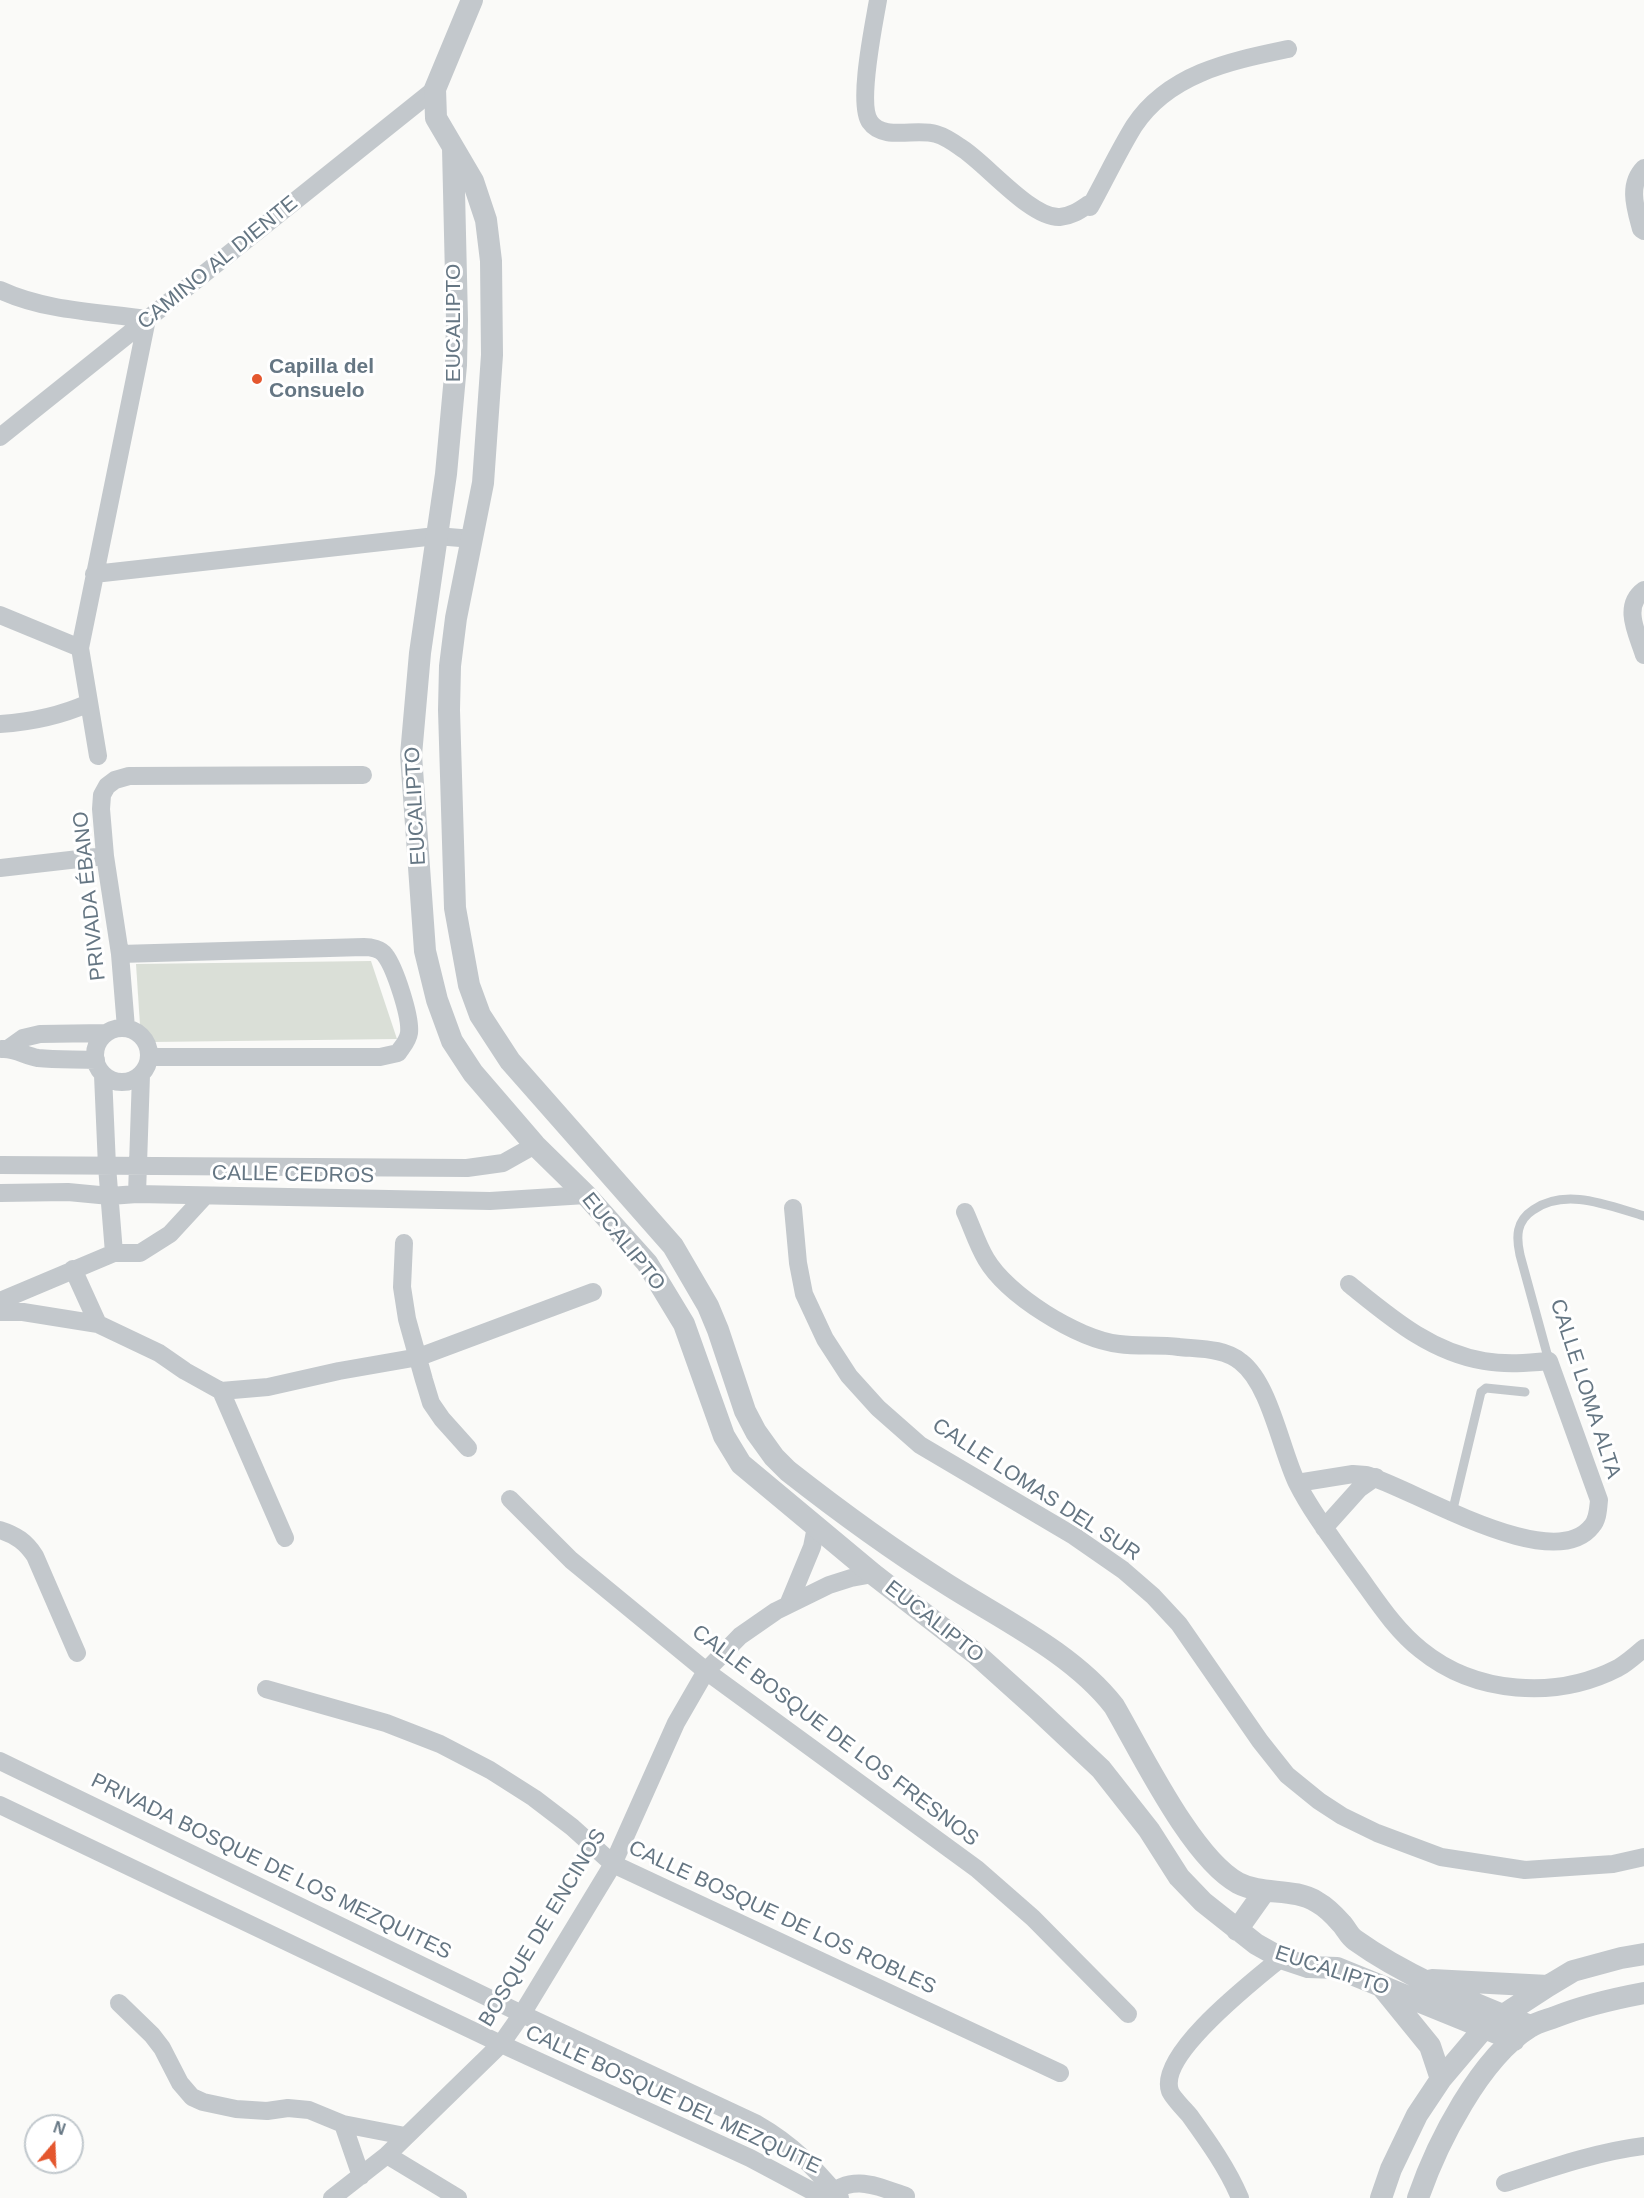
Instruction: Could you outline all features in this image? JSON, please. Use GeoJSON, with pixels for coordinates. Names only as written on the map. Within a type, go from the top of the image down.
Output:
{"type":"FeatureCollection","features":[{"type":"Feature","properties":{"kind":"street"},"geometry":{"type":"LineString","coordinates":[[878,0],[865,86],[865,102],[869,121],[882,132],[935,134],[960,147],[993,173],[1014,194],[1044,213],[1058,218],[1075,214],[1089,204],[1090,207],[1136,124],[1168,91],[1207,69],[1239,59],[1288,49]]}},
{"type":"Feature","properties":{"kind":"street","name":"EUCALIPTO"},"geometry":{"type":"LineString","coordinates":[[468,9],[435,89],[436,118],[473,181],[479,197],[486,220],[491,261],[491,366],[483,483],[456,618],[450,666],[455,909],[469,985],[480,1015],[510,1061],[673,1246],[708,1306],[745,1411],[761,1440],[789,1471],[904,1557],[1022,1631],[1081,1672],[1103,1692],[1114,1706],[1197,1845],[1223,1873],[1239,1884],[1264,1892],[1297,1894],[1316,1901],[1341,1923],[1353,1939],[1420,1980],[1504,2016],[1522,2033]]}},
{"type":"Feature","properties":{"kind":"street","name":"CAMINO AL DIENTE"},"geometry":{"type":"LineString","coordinates":[[0,437],[435,89]]}},
{"type":"Feature","properties":{"kind":"street","name":"EUCALIPTO"},"geometry":{"type":"LineString","coordinates":[[453,147],[456,365],[446,474],[420,653],[411,755],[425,951],[445,1025],[452,1041],[473,1073],[535,1145],[586,1195],[647,1263],[684,1324],[724,1436],[741,1464],[873,1574],[976,1654],[1101,1769],[1149,1830],[1179,1877],[1203,1902],[1236,1930],[1281,1958],[1308,1967],[1337,1968],[1485,2027],[1522,2033]]}},
{"type":"Feature","properties":{"kind":"street"},"geometry":{"type":"LineString","coordinates":[[1644,168],[1635,185],[1634,202],[1641,229],[1644,231]]}},
{"type":"Feature","properties":{"kind":"street"},"geometry":{"type":"LineString","coordinates":[[0,290],[13,296],[48,304],[147,320],[80,648],[98,756]]}},
{"type":"Feature","properties":{"kind":"street"},"geometry":{"type":"LineString","coordinates":[[94,574],[436,536],[473,539]]}},
{"type":"Feature","properties":{"kind":"street"},"geometry":{"type":"LineString","coordinates":[[1644,590],[1636,595],[1632,604],[1633,619],[1644,655]]}},
{"type":"Feature","properties":{"kind":"street"},"geometry":{"type":"LineString","coordinates":[[0,615],[80,648]]}},
{"type":"Feature","properties":{"kind":"street"},"geometry":{"type":"LineString","coordinates":[[0,724],[42,720],[89,703]]}},
{"type":"Feature","properties":{"kind":"street","name":"PRIVADA ÉBANO"},"geometry":{"type":"LineString","coordinates":[[126,1028],[120,954],[105,856],[101,809],[102,795],[107,786],[115,780],[129,776],[363,775]]}},
{"type":"Feature","properties":{"kind":"street"},"geometry":{"type":"LineString","coordinates":[[416,831],[452,833]]}},
{"type":"Feature","properties":{"kind":"street"},"geometry":{"type":"LineString","coordinates":[[0,868],[105,856]]}},
{"type":"Feature","properties":{"kind":"street"},"geometry":{"type":"LineString","coordinates":[[120,954],[375,948],[385,955],[400,989],[409,1029],[408,1039],[398,1053],[391,1056],[150,1057]]}},
{"type":"Feature","properties":{"kind":"street"},"geometry":{"type":"LineString","coordinates":[[126,1028],[138,1033],[147,1043],[150,1057],[141,1075],[132,1081],[122,1083],[111,1081],[99,1067],[37,1058],[5,1048],[23,1038],[40,1034],[106,1033],[126,1028]]}},
{"type":"Feature","properties":{"kind":"street"},"geometry":{"type":"LineString","coordinates":[[106,1033],[99,1041],[95,1051],[99,1067],[114,1253]]}},
{"type":"Feature","properties":{"kind":"street"},"geometry":{"type":"LineString","coordinates":[[137,1194],[136,1165],[141,1075]]}},
{"type":"Feature","properties":{"kind":"street","name":"CALLE CEDROS"},"geometry":{"type":"LineString","coordinates":[[0,1165],[484,1167],[514,1158],[535,1145]]}},
{"type":"Feature","properties":{"kind":"street"},"geometry":{"type":"LineString","coordinates":[[484,1167],[490,1201]]}},
{"type":"Feature","properties":{"kind":"street","name":"CALLE CEDROS"},"geometry":{"type":"LineString","coordinates":[[0,1193],[68,1192],[110,1196],[137,1194],[490,1201],[586,1195]]}},
{"type":"Feature","properties":{"kind":"street"},"geometry":{"type":"LineString","coordinates":[[0,1301],[114,1253],[140,1254],[170,1234],[205,1196]]}},
{"type":"Feature","properties":{"kind":"street","name":"CALLE LOMAS DEL SUR"},"geometry":{"type":"LineString","coordinates":[[793,1208],[798,1263],[804,1294],[825,1339],[849,1376],[878,1408],[920,1445],[1074,1536],[1123,1570],[1153,1596],[1179,1624],[1260,1741],[1287,1775],[1319,1801],[1342,1816],[1377,1833],[1440,1857],[1525,1870],[1613,1864],[1644,1857]]}},
{"type":"Feature","properties":{"kind":"street"},"geometry":{"type":"LineString","coordinates":[[965,1212],[986,1259],[1002,1279],[1022,1298],[1064,1325],[1091,1338],[1120,1344],[1157,1344],[1218,1351],[1232,1355],[1243,1362],[1263,1391],[1297,1483],[1324,1528],[1392,1622],[1421,1650],[1454,1671],[1488,1684],[1538,1688],[1575,1683],[1618,1668],[1644,1648]]}},
{"type":"Feature","properties":{"kind":"street"},"geometry":{"type":"LineString","coordinates":[[404,1243],[402,1287],[407,1320],[431,1403],[468,1448]]}},
{"type":"Feature","properties":{"kind":"street"},"geometry":{"type":"LineString","coordinates":[[74,1269],[98,1324]]}},
{"type":"Feature","properties":{"kind":"street"},"geometry":{"type":"LineString","coordinates":[[1349,1284],[1405,1329],[1447,1352],[1484,1361],[1509,1364],[1549,1361]]}},
{"type":"Feature","properties":{"kind":"street"},"geometry":{"type":"LineString","coordinates":[[0,1312],[23,1312],[98,1324],[159,1353],[221,1391],[268,1387],[339,1371],[419,1357],[592,1292]]}},
{"type":"Feature","properties":{"kind":"street","name":"CALLE LOMA ALTA"},"geometry":{"type":"LineString","coordinates":[[1297,1483],[1353,1474],[1376,1478],[1452,1513],[1534,1541],[1558,1542],[1577,1537],[1591,1528],[1597,1517],[1599,1500],[1549,1361]]}},
{"type":"Feature","properties":{"kind":"street"},"geometry":{"type":"LineString","coordinates":[[221,1391],[285,1538]]}},
{"type":"Feature","properties":{"kind":"street"},"geometry":{"type":"LineString","coordinates":[[1324,1528],[1359,1489],[1376,1478]]}},
{"type":"Feature","properties":{"kind":"street","name":"CALLE BOSQUE DE LOS FRESNOS"},"geometry":{"type":"LineString","coordinates":[[510,1499],[571,1560],[706,1671],[977,1869],[1048,1932],[1128,2014]]}},
{"type":"Feature","properties":{"kind":"street"},"geometry":{"type":"LineString","coordinates":[[788,1605],[812,1547],[816,1527]]}},
{"type":"Feature","properties":{"kind":"street"},"geometry":{"type":"LineString","coordinates":[[0,1530],[13,1534],[27,1544],[35,1556],[77,1653]]}},
{"type":"Feature","properties":{"kind":"street","name":"BOSQUE DE ENCINOS"},"geometry":{"type":"LineString","coordinates":[[332,2198],[387,2155],[501,2044],[522,2014],[613,1864],[676,1723],[706,1671],[740,1636],[788,1605],[829,1585],[873,1574]]}},
{"type":"Feature","properties":{"kind":"street","name":"CALLE BOSQUE DE LOS ROBLES"},"geometry":{"type":"LineString","coordinates":[[266,1689],[386,1723],[440,1744],[490,1770],[534,1798],[572,1827],[613,1864],[1060,2073]]}},
{"type":"Feature","properties":{"kind":"street","name":"PRIVADA BOSQUE DE LOS MEZQUITES"},"geometry":{"type":"LineString","coordinates":[[0,1761],[522,2014]]}},
{"type":"Feature","properties":{"kind":"street"},"geometry":{"type":"LineString","coordinates":[[0,1805],[501,2044]]}},
{"type":"Feature","properties":{"kind":"street"},"geometry":{"type":"LineString","coordinates":[[1236,1930],[1264,1892]]}},
{"type":"Feature","properties":{"kind":"street"},"geometry":{"type":"LineString","coordinates":[[1337,1968],[1353,1939]]}},
{"type":"Feature","properties":{"kind":"street"},"geometry":{"type":"LineString","coordinates":[[1381,2198],[1391,2169],[1417,2115],[1441,2079],[1485,2027],[1573,1971],[1644,1954]]}},
{"type":"Feature","properties":{"kind":"street"},"geometry":{"type":"LineString","coordinates":[[1239,2198],[1212,2146],[1170,2091],[1170,2076],[1178,2058],[1215,2013],[1281,1958]]}},
{"type":"Feature","properties":{"kind":"street"},"geometry":{"type":"LineString","coordinates":[[1420,1980],[1472,1980],[1548,1986]]}},
{"type":"Feature","properties":{"kind":"street"},"geometry":{"type":"LineString","coordinates":[[1379,1984],[1430,2046],[1441,2079]]}},
{"type":"Feature","properties":{"kind":"street"},"geometry":{"type":"LineString","coordinates":[[1418,2198],[1447,2132],[1467,2095],[1488,2067],[1522,2033],[1602,2000],[1644,1994]]}},
{"type":"Feature","properties":{"kind":"street"},"geometry":{"type":"LineString","coordinates":[[119,2003],[162,2048],[180,2083],[192,2097],[203,2103],[236,2109],[309,2110],[343,2124],[405,2136]]}},
{"type":"Feature","properties":{"kind":"street","name":"CALLE BOSQUE DEL MEZQUITE"},"geometry":{"type":"LineString","coordinates":[[522,2014],[766,2129],[791,2146],[829,2196]]}},
{"type":"Feature","properties":{"kind":"street","name":"CALLE BOSQUE DEL MEZQUITE"},"geometry":{"type":"LineString","coordinates":[[501,2044],[829,2196]]}},
{"type":"Feature","properties":{"kind":"street"},"geometry":{"type":"LineString","coordinates":[[343,2124],[361,2176]]}},
{"type":"Feature","properties":{"kind":"street"},"geometry":{"type":"LineString","coordinates":[[1505,2183],[1619,2149],[1644,2146]]}},
{"type":"Feature","properties":{"kind":"street"},"geometry":{"type":"LineString","coordinates":[[387,2155],[458,2198]]}},
{"type":"Feature","properties":{"kind":"street"},"geometry":{"type":"LineString","coordinates":[[829,2196],[839,2186],[856,2183],[872,2185],[906,2196]]}},
{"type":"Feature","properties":{"kind":"lane","name":"CALLE LOMA ALTA"},"geometry":{"type":"LineString","coordinates":[[1549,1361],[1517,1240],[1519,1225],[1526,1215],[1539,1205],[1571,1198],[1644,1216]]}},
{"type":"Feature","properties":{"kind":"lane"},"geometry":{"type":"LineString","coordinates":[[1452,1513],[1481,1392],[1486,1388],[1525,1392]]}},
{"type":"Feature","properties":{"kind":"shaded area"},"geometry":{"type":"Polygon","coordinates":[[[371,961],[397,1039],[152,1042],[140,1025],[136,964],[371,961]]]}},
{"type":"Feature","properties":{"kind":"place","name":"Capilla del Consuelo"},"geometry":{"type":"Point","coordinates":[257,379]}}]}
